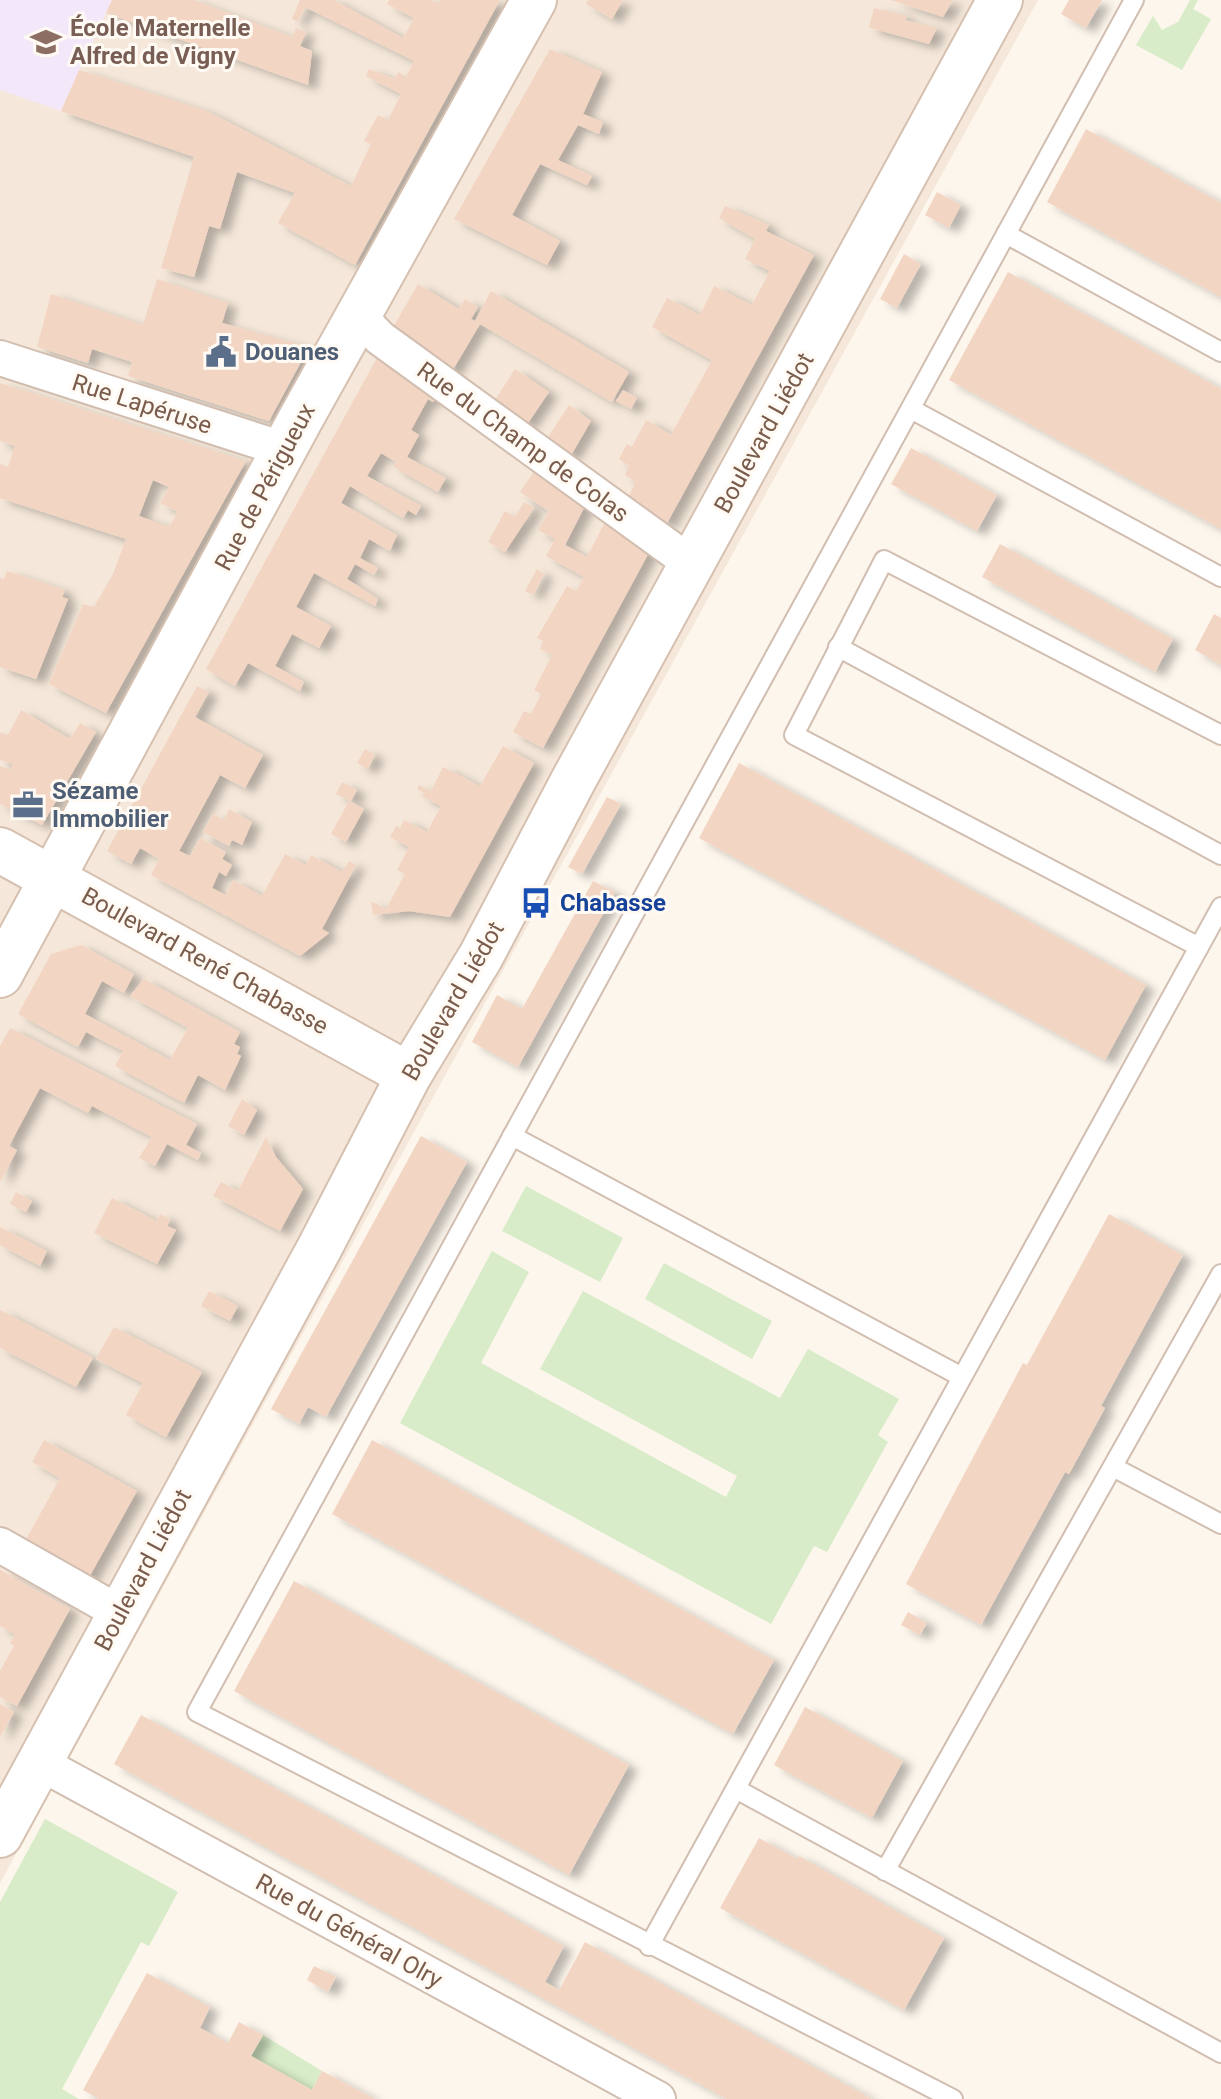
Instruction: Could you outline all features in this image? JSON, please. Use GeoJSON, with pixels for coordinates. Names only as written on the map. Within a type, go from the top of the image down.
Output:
{"type":"FeatureCollection","features":[{"type":"Feature","properties":{"kind":"main road","name":"Rue de Périgueux"},"geometry":{"type":"LineString","coordinates":[[0,975],[358,315],[534,0]]}},
{"type":"Feature","properties":{"kind":"main road","name":"Boulevard Liédot"},"geometry":{"type":"LineString","coordinates":[[0,1835],[320,1247],[409,1075],[481,956],[1000,0]]}},
{"type":"Feature","properties":{"kind":"main road","name":"Boulevard René Chabasse"},"geometry":{"type":"LineString","coordinates":[[0,850],[53,876],[409,1075]]}},
{"type":"Feature","properties":{"kind":"street","name":"Rue du Champ de Colas"},"geometry":{"type":"LineString","coordinates":[[358,315],[380,338],[692,564]]}},
{"type":"Feature","properties":{"kind":"street","name":"Rue Lapéruse"},"geometry":{"type":"LineString","coordinates":[[0,358],[284,452]]}},
{"type":"Feature","properties":{"kind":"street"},"geometry":{"type":"LineString","coordinates":[[0,1545],[120,1613]]}},
{"type":"Feature","properties":{"kind":"street","name":"Rue du Général Olry"},"geometry":{"type":"LineString","coordinates":[[40,1763],[658,2099]]}},
{"type":"Feature","properties":{"kind":"lane"},"geometry":{"type":"LineString","coordinates":[[953,2099],[197,1712],[1134,0]]}},
{"type":"Feature","properties":{"kind":"lane"},"geometry":{"type":"LineString","coordinates":[[1006,234],[1221,352]]}},
{"type":"Feature","properties":{"kind":"lane"},"geometry":{"type":"LineString","coordinates":[[911,409],[1221,577]]}},
{"type":"Feature","properties":{"kind":"lane"},"geometry":{"type":"LineString","coordinates":[[1199,947],[794,735],[884,560],[1221,735]]}},
{"type":"Feature","properties":{"kind":"lane"},"geometry":{"type":"LineString","coordinates":[[838,647],[1221,855]]}},
{"type":"Feature","properties":{"kind":"lane"},"geometry":{"type":"LineString","coordinates":[[649,1946],[1220,911]]}},
{"type":"Feature","properties":{"kind":"lane"},"geometry":{"type":"LineString","coordinates":[[512,1136],[962,1377]]}},
{"type":"Feature","properties":{"kind":"lane"},"geometry":{"type":"LineString","coordinates":[[885,1871],[1221,1274]]}},
{"type":"Feature","properties":{"kind":"lane"},"geometry":{"type":"LineString","coordinates":[[1113,1467],[1221,1524]]}},
{"type":"Feature","properties":{"kind":"lane"},"geometry":{"type":"LineString","coordinates":[[736,1789],[1221,2053]]}},
{"type":"Feature","properties":{"kind":"shaded area"},"geometry":{"type":"Polygon","coordinates":[[[0,0],[1038,0],[0,1883],[0,0]]]}},
{"type":"Feature","properties":{"kind":"shaded area","name":"École Maternelle Alfred de Vigny"},"geometry":{"type":"Polygon","coordinates":[[[0,0],[112,0],[61,111],[0,90],[0,0]]]}},
{"type":"Feature","properties":{"kind":"green space"},"geometry":{"type":"Polygon","coordinates":[[[1190,0],[1198,0],[1193,9],[1211,19],[1182,70],[1136,45],[1153,16],[1162,30],[1178,22],[1190,0]]]}},
{"type":"Feature","properties":{"kind":"green space"},"geometry":{"type":"Polygon","coordinates":[[[526,1186],[623,1238],[600,1282],[502,1231],[526,1186]]]}},
{"type":"Feature","properties":{"kind":"green space"},"geometry":{"type":"Polygon","coordinates":[[[492,1251],[529,1272],[481,1363],[726,1497],[737,1476],[540,1369],[583,1291],[780,1398],[808,1349],[899,1399],[878,1435],[888,1442],[827,1552],[814,1546],[771,1624],[400,1423],[492,1251]]]}},
{"type":"Feature","properties":{"kind":"green space"},"geometry":{"type":"Polygon","coordinates":[[[664,1263],[772,1321],[752,1359],[645,1299],[664,1263]]]}},
{"type":"Feature","properties":{"kind":"green space"},"geometry":{"type":"Polygon","coordinates":[[[45,1819],[178,1892],[149,1946],[141,1942],[62,2089],[79,2099],[0,2099],[0,1902],[45,1819]]]}},
{"type":"Feature","properties":{"kind":"green space"},"geometry":{"type":"Polygon","coordinates":[[[263,2035],[322,2071],[312,2090],[251,2056],[263,2035]]]}},
{"type":"Feature","properties":{"kind":"building"},"geometry":{"type":"Polygon","coordinates":[[[112,0],[194,0],[292,37],[296,28],[306,32],[300,46],[312,51],[308,85],[106,13],[112,0]]]}},
{"type":"Feature","properties":{"kind":"building"},"geometry":{"type":"Polygon","coordinates":[[[300,0],[334,0],[403,38],[414,18],[387,4],[389,0],[430,0],[439,4],[441,0],[500,0],[355,265],[278,223],[295,193],[237,172],[220,229],[209,226],[194,277],[161,268],[194,157],[61,111],[79,70],[207,111],[351,186],[371,144],[364,141],[368,133],[378,115],[388,120],[401,94],[366,76],[369,69],[394,79],[399,72],[406,77],[414,61],[305,7],[298,22],[292,19],[300,0]]]}},
{"type":"Feature","properties":{"kind":"building"},"geometry":{"type":"Polygon","coordinates":[[[588,0],[623,0],[612,19],[586,4],[588,0]]]}},
{"type":"Feature","properties":{"kind":"building"},"geometry":{"type":"Polygon","coordinates":[[[891,0],[953,0],[943,17],[891,0]]]}},
{"type":"Feature","properties":{"kind":"building"},"geometry":{"type":"Polygon","coordinates":[[[1069,0],[1102,0],[1086,28],[1061,14],[1069,0]]]}},
{"type":"Feature","properties":{"kind":"building"},"geometry":{"type":"Polygon","coordinates":[[[874,8],[937,28],[929,44],[874,29],[869,27],[874,8]]]}},
{"type":"Feature","properties":{"kind":"building"},"geometry":{"type":"Polygon","coordinates":[[[550,49],[602,72],[583,114],[603,122],[599,134],[578,125],[558,160],[592,176],[587,185],[540,164],[512,215],[560,241],[547,265],[454,219],[550,49]]]}},
{"type":"Feature","properties":{"kind":"building"},"geometry":{"type":"Polygon","coordinates":[[[1086,129],[1221,203],[1221,297],[1047,202],[1086,129]]]}},
{"type":"Feature","properties":{"kind":"building"},"geometry":{"type":"Polygon","coordinates":[[[937,192],[961,205],[949,228],[925,215],[937,192]]]}},
{"type":"Feature","properties":{"kind":"building"},"geometry":{"type":"Polygon","coordinates":[[[725,206],[769,225],[766,231],[814,255],[666,525],[628,497],[636,482],[625,475],[629,466],[619,459],[627,444],[632,447],[646,420],[671,435],[712,360],[652,327],[667,298],[700,315],[714,286],[752,305],[770,271],[745,259],[755,239],[719,218],[725,206]]]}},
{"type":"Feature","properties":{"kind":"building"},"geometry":{"type":"Polygon","coordinates":[[[904,254],[921,264],[897,308],[880,299],[904,254]]]}},
{"type":"Feature","properties":{"kind":"building"},"geometry":{"type":"Polygon","coordinates":[[[1008,272],[1221,389],[1221,529],[949,380],[1008,272]]]}},
{"type":"Feature","properties":{"kind":"building"},"geometry":{"type":"Polygon","coordinates":[[[157,279],[228,303],[222,323],[309,347],[269,421],[128,376],[132,362],[92,349],[88,363],[37,347],[51,294],[143,325],[157,279]]]}},
{"type":"Feature","properties":{"kind":"building"},"geometry":{"type":"Polygon","coordinates":[[[418,284],[459,309],[465,299],[478,307],[471,319],[475,321],[491,291],[629,372],[612,402],[480,324],[451,373],[391,331],[418,284]]]}},
{"type":"Feature","properties":{"kind":"building"},"geometry":{"type":"Polygon","coordinates":[[[379,354],[437,395],[433,402],[428,399],[411,430],[419,435],[407,457],[446,478],[438,492],[394,467],[396,462],[381,453],[367,476],[421,506],[416,515],[408,510],[403,518],[350,486],[341,503],[397,535],[390,551],[369,539],[360,558],[378,568],[374,575],[355,564],[347,579],[378,599],[375,606],[314,573],[296,607],[331,626],[319,648],[292,634],[275,666],[304,682],[300,691],[248,663],[235,686],[206,669],[379,354]]]}},
{"type":"Feature","properties":{"kind":"building"},"geometry":{"type":"Polygon","coordinates":[[[515,369],[549,392],[526,426],[493,403],[515,369]]]}},
{"type":"Feature","properties":{"kind":"building"},"geometry":{"type":"Polygon","coordinates":[[[0,383],[246,461],[106,713],[49,684],[83,604],[94,607],[113,574],[126,539],[0,498],[0,464],[8,467],[15,446],[0,441],[0,383]],[[153,480],[139,516],[169,527],[178,512],[160,503],[169,487],[153,480]]]}},
{"type":"Feature","properties":{"kind":"building"},"geometry":{"type":"Polygon","coordinates":[[[623,390],[637,398],[631,409],[616,401],[623,390]]]}},
{"type":"Feature","properties":{"kind":"building"},"geometry":{"type":"Polygon","coordinates":[[[569,405],[591,421],[570,457],[546,440],[569,405]]]}},
{"type":"Feature","properties":{"kind":"building"},"geometry":{"type":"Polygon","coordinates":[[[911,448],[997,495],[977,531],[891,484],[911,448]]]}},
{"type":"Feature","properties":{"kind":"building"},"geometry":{"type":"Polygon","coordinates":[[[535,470],[587,502],[565,545],[587,557],[608,516],[652,547],[543,748],[513,732],[524,711],[531,714],[541,694],[534,690],[552,655],[540,649],[543,641],[537,638],[567,586],[576,591],[584,577],[546,556],[555,539],[538,530],[549,511],[520,492],[535,470]]]}},
{"type":"Feature","properties":{"kind":"building"},"geometry":{"type":"Polygon","coordinates":[[[524,502],[534,508],[505,552],[488,542],[505,511],[515,517],[524,502]]]}},
{"type":"Feature","properties":{"kind":"building"},"geometry":{"type":"Polygon","coordinates":[[[1000,544],[1173,639],[1155,672],[982,577],[1000,544]]]}},
{"type":"Feature","properties":{"kind":"building"},"geometry":{"type":"Polygon","coordinates":[[[537,569],[544,574],[533,595],[525,591],[537,569]]]}},
{"type":"Feature","properties":{"kind":"building"},"geometry":{"type":"Polygon","coordinates":[[[7,571],[65,590],[62,597],[68,599],[36,679],[0,667],[0,578],[4,579],[7,571]]]}},
{"type":"Feature","properties":{"kind":"building"},"geometry":{"type":"Polygon","coordinates":[[[1214,614],[1221,618],[1221,665],[1195,650],[1214,614]]]}},
{"type":"Feature","properties":{"kind":"building"},"geometry":{"type":"Polygon","coordinates":[[[197,686],[209,692],[195,717],[263,755],[245,788],[220,775],[179,851],[190,856],[200,838],[226,852],[222,859],[232,865],[226,876],[219,872],[212,888],[226,895],[233,880],[262,896],[285,854],[306,865],[311,855],[342,872],[349,861],[356,865],[322,929],[329,933],[300,956],[151,875],[159,859],[140,848],[131,864],[107,851],[197,686]]]}},
{"type":"Feature","properties":{"kind":"building"},"geometry":{"type":"Polygon","coordinates":[[[21,710],[70,739],[80,723],[96,732],[42,825],[0,804],[0,766],[10,770],[13,764],[0,760],[0,732],[8,735],[21,710]]]}},
{"type":"Feature","properties":{"kind":"building"},"geometry":{"type":"Polygon","coordinates":[[[503,746],[534,763],[450,917],[409,911],[373,915],[371,901],[386,909],[405,874],[397,870],[409,847],[390,837],[396,826],[400,828],[404,820],[427,832],[441,806],[422,796],[424,793],[417,789],[419,785],[431,791],[443,767],[480,786],[503,746]]]}},
{"type":"Feature","properties":{"kind":"building"},"geometry":{"type":"Polygon","coordinates":[[[365,749],[375,755],[368,769],[357,763],[365,749]]]}},
{"type":"Feature","properties":{"kind":"building"},"geometry":{"type":"Polygon","coordinates":[[[739,763],[1146,985],[1105,1060],[699,838],[739,763]]]}},
{"type":"Feature","properties":{"kind":"building"},"geometry":{"type":"Polygon","coordinates":[[[342,782],[357,790],[351,801],[336,794],[342,782]]]}},
{"type":"Feature","properties":{"kind":"building"},"geometry":{"type":"Polygon","coordinates":[[[607,797],[621,804],[582,874],[568,867],[607,797]]]}},
{"type":"Feature","properties":{"kind":"building"},"geometry":{"type":"Polygon","coordinates":[[[349,801],[364,809],[346,842],[331,834],[349,801]]]}},
{"type":"Feature","properties":{"kind":"building"},"geometry":{"type":"Polygon","coordinates":[[[229,809],[252,822],[242,845],[232,840],[229,846],[203,832],[213,814],[224,820],[229,809]]]}},
{"type":"Feature","properties":{"kind":"building"},"geometry":{"type":"Polygon","coordinates":[[[593,881],[615,892],[518,1067],[472,1042],[497,995],[522,1009],[593,881]]]}},
{"type":"Feature","properties":{"kind":"building"},"geometry":{"type":"Polygon","coordinates":[[[81,945],[134,974],[124,993],[102,981],[85,1014],[170,1060],[188,1028],[130,996],[144,979],[240,1032],[234,1044],[240,1047],[237,1054],[241,1056],[225,1090],[198,1075],[184,1103],[115,1066],[123,1051],[86,1032],[78,1047],[18,1014],[51,954],[81,945]]]}},
{"type":"Feature","properties":{"kind":"building"},"geometry":{"type":"Polygon","coordinates":[[[10,1028],[197,1124],[186,1145],[201,1153],[198,1160],[167,1144],[155,1166],[139,1158],[152,1137],[92,1106],[88,1113],[40,1088],[9,1146],[17,1150],[0,1182],[0,1046],[10,1028]]]}},
{"type":"Feature","properties":{"kind":"building"},"geometry":{"type":"Polygon","coordinates":[[[242,1099],[257,1110],[244,1135],[228,1126],[242,1099]]]}},
{"type":"Feature","properties":{"kind":"building"},"geometry":{"type":"Polygon","coordinates":[[[421,1136],[467,1162],[326,1417],[308,1407],[299,1424],[271,1409],[421,1136]]]}},
{"type":"Feature","properties":{"kind":"building"},"geometry":{"type":"Polygon","coordinates":[[[266,1137],[276,1157],[303,1189],[280,1231],[213,1196],[221,1182],[238,1191],[266,1137]]]}},
{"type":"Feature","properties":{"kind":"building"},"geometry":{"type":"Polygon","coordinates":[[[16,1192],[32,1201],[26,1212],[10,1204],[16,1192]]]}},
{"type":"Feature","properties":{"kind":"building"},"geometry":{"type":"Polygon","coordinates":[[[112,1198],[157,1221],[160,1214],[170,1219],[167,1226],[176,1230],[157,1264],[94,1233],[112,1198]]]}},
{"type":"Feature","properties":{"kind":"building"},"geometry":{"type":"Polygon","coordinates":[[[1109,1214],[1183,1255],[1101,1406],[1105,1408],[1069,1474],[1065,1472],[981,1625],[906,1584],[1023,1363],[1027,1365],[1109,1214]]]}},
{"type":"Feature","properties":{"kind":"building"},"geometry":{"type":"Polygon","coordinates":[[[0,1227],[47,1251],[40,1266],[0,1245],[0,1227]]]}},
{"type":"Feature","properties":{"kind":"building"},"geometry":{"type":"Polygon","coordinates":[[[209,1291],[238,1306],[230,1321],[201,1306],[209,1291]]]}},
{"type":"Feature","properties":{"kind":"building"},"geometry":{"type":"Polygon","coordinates":[[[0,1310],[93,1358],[76,1387],[0,1348],[0,1310]]]}},
{"type":"Feature","properties":{"kind":"building"},"geometry":{"type":"Polygon","coordinates":[[[114,1327],[202,1372],[166,1437],[126,1415],[143,1383],[96,1359],[114,1327]]]}},
{"type":"Feature","properties":{"kind":"building"},"geometry":{"type":"Polygon","coordinates":[[[44,1440],[137,1491],[87,1581],[23,1545],[60,1478],[32,1462],[44,1440]]]}},
{"type":"Feature","properties":{"kind":"building"},"geometry":{"type":"Polygon","coordinates":[[[372,1440],[774,1660],[733,1734],[332,1514],[372,1440]]]}},
{"type":"Feature","properties":{"kind":"building"},"geometry":{"type":"Polygon","coordinates":[[[0,1570],[70,1609],[17,1706],[0,1697],[0,1671],[14,1646],[10,1643],[15,1634],[0,1626],[0,1570]]]}},
{"type":"Feature","properties":{"kind":"building"},"geometry":{"type":"Polygon","coordinates":[[[294,1581],[629,1765],[569,1875],[234,1691],[294,1581]]]}},
{"type":"Feature","properties":{"kind":"building"},"geometry":{"type":"Polygon","coordinates":[[[908,1612],[927,1623],[920,1635],[901,1625],[908,1612]]]}},
{"type":"Feature","properties":{"kind":"building"},"geometry":{"type":"Polygon","coordinates":[[[0,1704],[14,1712],[0,1737],[0,1704]]]}},
{"type":"Feature","properties":{"kind":"building"},"geometry":{"type":"Polygon","coordinates":[[[805,1707],[903,1761],[872,1818],[774,1765],[805,1707]]]}},
{"type":"Feature","properties":{"kind":"building"},"geometry":{"type":"Polygon","coordinates":[[[141,1715],[564,1946],[545,1982],[559,1990],[585,1942],[872,2099],[727,2099],[114,1764],[141,1715]]]}},
{"type":"Feature","properties":{"kind":"building"},"geometry":{"type":"Polygon","coordinates":[[[759,1838],[797,1859],[799,1856],[944,1938],[904,2010],[720,1908],[759,1838]]]}},
{"type":"Feature","properties":{"kind":"building"},"geometry":{"type":"Polygon","coordinates":[[[314,1966],[336,1977],[328,1992],[307,1980],[314,1966]]]}},
{"type":"Feature","properties":{"kind":"building"},"geometry":{"type":"Polygon","coordinates":[[[147,1973],[210,2007],[200,2028],[228,2043],[239,2022],[263,2035],[251,2056],[312,2090],[322,2071],[375,2099],[99,2099],[83,2090],[147,1973]]]}},
{"type":"Feature","properties":{"kind":"place","name":"École Maternelle Alfred de Vigny"},"geometry":{"type":"Point","coordinates":[46,42]}},
{"type":"Feature","properties":{"kind":"place","name":"Douanes"},"geometry":{"type":"Point","coordinates":[221,352]}},
{"type":"Feature","properties":{"kind":"place","name":"Sézame Immobilier"},"geometry":{"type":"Point","coordinates":[28,805]}},
{"type":"Feature","properties":{"kind":"place","name":"Chabasse"},"geometry":{"type":"Point","coordinates":[536,903]}}]}
